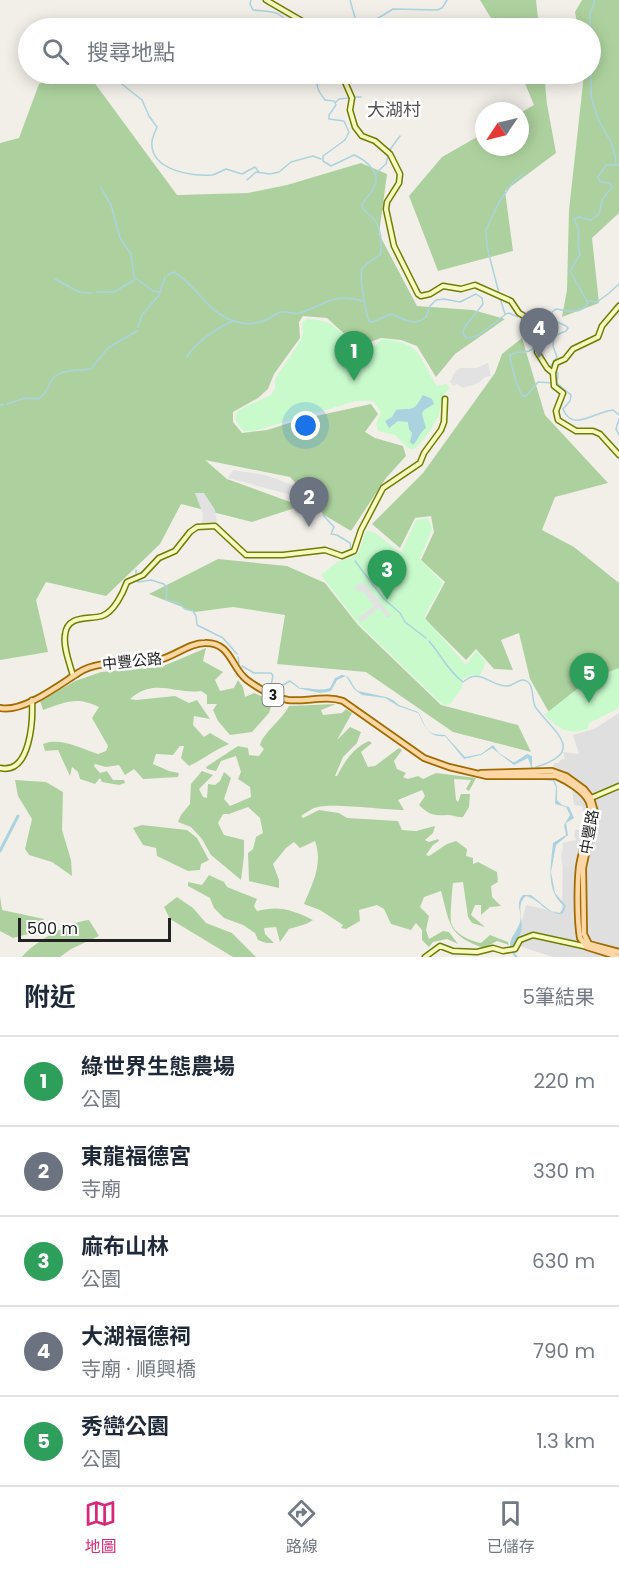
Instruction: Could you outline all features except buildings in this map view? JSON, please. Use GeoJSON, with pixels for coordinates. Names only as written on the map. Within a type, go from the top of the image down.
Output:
{"type":"FeatureCollection","features":[{"type":"Feature","properties":{"kind":"main road","name":"中豐公路"},"geometry":{"type":"LineString","coordinates":[[0,708],[12,708],[32,700],[95,666],[156,661],[171,657],[197,644],[216,644],[228,652],[246,680],[271,694],[289,700],[343,701],[424,758],[457,770],[487,776],[521,773]]}},
{"type":"Feature","properties":{"kind":"main road","name":"中豐路"},"geometry":{"type":"LineString","coordinates":[[521,773],[556,776],[590,799],[590,815],[578,871],[579,933],[582,942],[589,946]]}},
{"type":"Feature","properties":{"kind":"main road"},"geometry":{"type":"LineString","coordinates":[[589,946],[619,954]]}},
{"type":"Feature","properties":{"kind":"street"},"geometry":{"type":"LineString","coordinates":[[266,0],[297,18]]}},
{"type":"Feature","properties":{"kind":"street"},"geometry":{"type":"LineString","coordinates":[[346,84],[352,98],[351,114],[355,127],[362,136],[375,141],[390,154],[400,174],[400,180],[387,202],[386,209],[395,250],[418,294],[427,296],[443,286],[458,289],[476,285],[511,301],[519,312],[533,324],[538,337],[537,352],[562,393],[556,411],[560,422],[576,431],[593,431],[600,434],[619,455]]}},
{"type":"Feature","properties":{"kind":"street"},"geometry":{"type":"LineString","coordinates":[[552,374],[557,362],[565,358],[572,349],[598,338],[602,327],[619,306]]}},
{"type":"Feature","properties":{"kind":"street"},"geometry":{"type":"LineString","coordinates":[[73,676],[65,642],[65,632],[68,626],[81,617],[101,616],[107,613],[122,594],[127,582],[146,572],[159,558],[175,551],[197,527],[215,526],[246,555],[283,555],[325,550],[342,556],[354,551],[361,530],[382,488],[420,463],[424,453],[441,430],[444,422],[445,399]]}},
{"type":"Feature","properties":{"kind":"street"},"geometry":{"type":"LineString","coordinates":[[0,768],[14,766],[25,754],[33,717],[32,700]]}},
{"type":"Feature","properties":{"kind":"street"},"geometry":{"type":"LineString","coordinates":[[590,799],[619,786]]}},
{"type":"Feature","properties":{"kind":"street"},"geometry":{"type":"LineString","coordinates":[[424,957],[440,946],[453,951],[477,952],[493,948],[503,951],[515,949],[520,940],[533,935],[589,946]]}},
{"type":"Feature","properties":{"kind":"shaded area"},"geometry":{"type":"Polygon","coordinates":[[[488,363],[491,376],[485,377],[478,383],[463,388],[457,384],[454,386],[450,382],[460,368],[476,368],[488,363]]]}},
{"type":"Feature","properties":{"kind":"shaded area"},"geometry":{"type":"Polygon","coordinates":[[[233,470],[266,475],[307,491],[317,501],[311,505],[291,495],[228,478],[233,470]]]}},
{"type":"Feature","properties":{"kind":"shaded area"},"geometry":{"type":"Polygon","coordinates":[[[195,493],[204,493],[215,510],[217,522],[202,523],[203,514],[195,493]]]}},
{"type":"Feature","properties":{"kind":"shaded area"},"geometry":{"type":"Polygon","coordinates":[[[365,583],[391,616],[388,618],[379,608],[361,622],[358,618],[374,606],[362,590],[358,592],[354,588],[365,583]]]}},
{"type":"Feature","properties":{"kind":"shaded area"},"geometry":{"type":"Polygon","coordinates":[[[619,713],[619,957],[553,957],[516,945],[526,905],[562,913],[563,843],[577,840],[574,836],[576,829],[583,833],[585,816],[582,806],[574,805],[572,789],[553,769],[554,763],[565,759],[563,752],[579,754],[573,735],[594,729],[619,713]]]}},
{"type":"Feature","properties":{"kind":"shaded area"},"geometry":{"type":"Polygon","coordinates":[[[583,844],[582,848],[578,848],[580,853],[577,867],[562,865],[561,854],[564,845],[583,844]]]}},
{"type":"Feature","properties":{"kind":"green space"},"geometry":{"type":"Polygon","coordinates":[[[480,0],[536,0],[538,18],[491,18],[480,0]]]}},
{"type":"Feature","properties":{"kind":"green space"},"geometry":{"type":"Polygon","coordinates":[[[582,0],[619,0],[619,213],[592,238],[599,303],[562,317],[567,290],[569,210],[583,84],[601,84],[601,18],[576,18],[575,12],[582,0]]]}},
{"type":"Feature","properties":{"kind":"green space"},"geometry":{"type":"Polygon","coordinates":[[[39,84],[95,84],[177,195],[248,193],[287,185],[361,163],[387,174],[379,234],[417,306],[473,310],[505,319],[455,354],[436,377],[417,346],[401,340],[381,338],[362,345],[353,342],[327,318],[303,316],[299,322],[300,338],[274,374],[268,389],[258,398],[233,412],[233,422],[242,433],[267,430],[302,419],[371,404],[378,414],[365,432],[375,438],[403,446],[406,456],[386,478],[351,531],[324,515],[290,477],[205,460],[227,479],[301,506],[252,522],[181,504],[160,544],[106,596],[46,582],[36,600],[48,652],[0,660],[0,143],[19,138],[39,84]]]}},
{"type":"Feature","properties":{"kind":"green space"},"geometry":{"type":"Polygon","coordinates":[[[525,84],[545,84],[556,153],[505,191],[513,251],[438,271],[409,196],[442,157],[475,138],[475,156],[529,156],[529,108],[534,105],[525,84]]]}},
{"type":"Feature","properties":{"kind":"green space"},"geometry":{"type":"Polygon","coordinates":[[[307,319],[325,322],[336,328],[358,350],[374,347],[382,339],[406,344],[418,353],[437,386],[446,384],[450,388],[443,396],[438,417],[419,445],[414,449],[409,449],[395,435],[378,431],[376,424],[381,412],[373,401],[356,401],[254,431],[243,431],[235,415],[239,410],[271,395],[275,389],[275,379],[301,340],[302,323],[307,319]]]}},
{"type":"Feature","properties":{"kind":"green space"},"geometry":{"type":"Polygon","coordinates":[[[522,338],[545,415],[608,483],[555,497],[542,530],[574,547],[619,583],[619,706],[555,723],[530,679],[519,633],[501,640],[513,670],[494,669],[476,649],[466,660],[425,619],[445,582],[421,560],[434,532],[431,516],[415,518],[400,548],[372,524],[423,473],[495,373],[502,354],[522,338]]]}},
{"type":"Feature","properties":{"kind":"green space"},"geometry":{"type":"Polygon","coordinates":[[[428,518],[432,529],[420,559],[443,583],[424,617],[466,665],[476,651],[486,662],[480,676],[471,675],[463,679],[462,688],[450,704],[443,705],[358,623],[321,575],[337,562],[353,557],[359,552],[366,531],[374,532],[401,553],[416,520],[428,518]]]}},
{"type":"Feature","properties":{"kind":"green space"},"geometry":{"type":"Polygon","coordinates":[[[218,559],[287,566],[325,583],[358,625],[441,705],[518,725],[531,752],[453,732],[366,672],[277,664],[285,615],[233,607],[195,612],[149,594],[218,559]]]}},
{"type":"Feature","properties":{"kind":"green space"},"geometry":{"type":"Polygon","coordinates":[[[206,648],[203,661],[223,672],[215,680],[220,691],[234,688],[238,680],[243,687],[245,697],[254,693],[273,701],[269,713],[252,732],[230,735],[218,721],[213,710],[217,704],[207,704],[207,695],[201,691],[157,688],[148,689],[130,699],[175,696],[189,703],[197,700],[210,719],[194,716],[193,725],[204,737],[210,733],[229,744],[189,766],[181,758],[184,746],[180,746],[173,755],[156,754],[153,764],[179,773],[178,777],[143,779],[134,769],[125,775],[119,765],[106,767],[95,764],[94,766],[100,773],[107,771],[113,780],[124,780],[125,783],[119,785],[102,782],[100,778],[95,784],[80,779],[78,772],[72,767],[70,776],[58,750],[45,751],[43,744],[50,742],[64,743],[98,754],[106,751],[108,746],[92,718],[99,707],[77,701],[43,710],[40,701],[75,681],[101,672],[161,667],[206,648]]]}},
{"type":"Feature","properties":{"kind":"green space"},"geometry":{"type":"Polygon","coordinates":[[[619,668],[619,708],[589,723],[588,729],[564,730],[544,715],[591,678],[619,668]]]}},
{"type":"Feature","properties":{"kind":"green space"},"geometry":{"type":"Polygon","coordinates":[[[336,704],[321,710],[323,715],[342,713],[346,709],[352,713],[337,740],[350,727],[361,732],[357,743],[343,757],[335,776],[354,751],[369,741],[372,743],[361,752],[368,767],[375,766],[399,748],[402,750],[394,761],[397,769],[406,773],[403,777],[408,779],[418,776],[423,779],[436,773],[476,778],[469,791],[466,789],[471,780],[454,779],[456,800],[458,802],[461,794],[470,794],[469,807],[463,817],[432,814],[419,805],[425,796],[422,790],[398,800],[404,810],[322,806],[301,816],[303,818],[319,810],[339,813],[347,818],[398,821],[402,830],[416,831],[435,826],[433,833],[425,840],[429,842],[438,839],[439,841],[426,855],[429,856],[456,841],[467,849],[466,856],[473,858],[473,864],[478,862],[497,872],[498,882],[491,886],[492,897],[501,906],[490,907],[481,915],[481,905],[475,905],[471,915],[485,927],[472,923],[468,917],[463,882],[453,883],[452,926],[463,936],[481,943],[490,935],[508,942],[509,945],[497,941],[484,948],[463,939],[452,927],[441,891],[424,897],[420,907],[429,916],[426,930],[429,939],[443,931],[449,932],[458,944],[447,939],[433,942],[429,947],[422,940],[422,930],[416,923],[411,930],[391,924],[384,909],[377,905],[359,910],[360,921],[346,929],[341,928],[343,925],[320,910],[304,904],[314,880],[317,865],[315,841],[300,848],[294,842],[273,864],[279,880],[279,888],[249,881],[248,853],[253,849],[256,837],[263,833],[260,818],[248,807],[223,814],[218,823],[224,835],[244,840],[241,880],[211,855],[202,839],[191,827],[178,822],[190,804],[191,784],[202,771],[213,775],[199,789],[203,797],[207,798],[208,784],[215,785],[220,781],[224,772],[231,778],[224,799],[230,806],[251,797],[250,787],[238,779],[241,772],[236,756],[221,761],[216,771],[206,767],[238,746],[248,748],[249,755],[259,756],[264,749],[260,745],[262,740],[289,706],[336,704]]]}},
{"type":"Feature","properties":{"kind":"green space"},"geometry":{"type":"Polygon","coordinates":[[[15,780],[46,782],[63,792],[62,830],[71,860],[72,876],[52,862],[29,855],[25,849],[32,819],[18,796],[15,780]]]}},
{"type":"Feature","properties":{"kind":"green space"},"geometry":{"type":"Polygon","coordinates":[[[142,825],[187,830],[197,838],[209,860],[201,864],[200,870],[188,871],[157,856],[156,848],[143,845],[133,828],[142,825]]]}},
{"type":"Feature","properties":{"kind":"green space"},"geometry":{"type":"Polygon","coordinates":[[[209,875],[224,882],[227,887],[257,899],[254,906],[257,911],[272,908],[286,910],[313,920],[289,929],[280,942],[276,927],[264,928],[265,934],[274,943],[258,940],[255,933],[243,925],[224,918],[214,908],[210,898],[188,886],[188,882],[202,885],[209,875]]]}},
{"type":"Feature","properties":{"kind":"green space"},"geometry":{"type":"Polygon","coordinates":[[[0,896],[2,910],[44,919],[32,933],[13,938],[0,931],[0,896]]]}},
{"type":"Feature","properties":{"kind":"green space"},"geometry":{"type":"Polygon","coordinates":[[[177,897],[193,908],[206,923],[232,933],[256,957],[233,957],[170,919],[164,907],[177,897]]]}},
{"type":"Feature","properties":{"kind":"green space"},"geometry":{"type":"Polygon","coordinates":[[[89,920],[99,936],[71,949],[60,957],[22,957],[34,945],[52,934],[89,920]]]}},
{"type":"Feature","properties":{"kind":"water"},"geometry":{"type":"Polygon","coordinates":[[[423,395],[432,399],[434,404],[424,410],[422,414],[426,428],[413,445],[410,442],[412,433],[408,422],[398,421],[389,428],[385,421],[392,417],[396,410],[409,409],[417,405],[423,395]]]}},
{"type":"Feature","properties":{"kind":"water"},"geometry":{"type":"Polygon","coordinates":[[[341,675],[346,676],[337,680],[331,691],[320,693],[297,688],[321,690],[330,688],[335,678],[341,675]]]}},
{"type":"Feature","properties":{"kind":"water"},"geometry":{"type":"Polygon","coordinates":[[[346,676],[358,691],[386,697],[418,712],[426,728],[418,713],[398,706],[385,698],[362,695],[354,689],[346,676]]]}},
{"type":"Feature","properties":{"kind":"water"},"geometry":{"type":"Polygon","coordinates":[[[430,732],[445,735],[465,757],[481,754],[493,745],[499,753],[513,762],[527,754],[532,756],[532,766],[537,777],[554,779],[557,787],[557,800],[569,807],[574,818],[566,823],[568,835],[556,845],[551,872],[553,843],[566,835],[564,825],[570,815],[566,807],[555,804],[556,787],[553,781],[535,779],[528,758],[514,765],[492,748],[481,755],[464,759],[445,736],[430,732]]]}},
{"type":"Feature","properties":{"kind":"water"},"geometry":{"type":"Polygon","coordinates":[[[551,872],[555,893],[566,906],[561,914],[552,912],[560,913],[564,906],[554,892],[551,872]]]}},
{"type":"Feature","properties":{"kind":"water"},"geometry":{"type":"Polygon","coordinates":[[[523,895],[531,895],[552,912],[526,896],[520,908],[521,932],[512,950],[518,957],[515,957],[510,947],[510,943],[520,922],[519,902],[523,895]]]}},
{"type":"Feature","properties":{"kind":"waterway"},"geometry":{"type":"LineString","coordinates":[[251,0],[253,10],[279,14],[284,18]]}},
{"type":"Feature","properties":{"kind":"waterway"},"geometry":{"type":"LineString","coordinates":[[350,0],[355,18]]}},
{"type":"Feature","properties":{"kind":"waterway"},"geometry":{"type":"LineString","coordinates":[[378,18],[393,9],[437,10],[442,8],[447,0]]}},
{"type":"Feature","properties":{"kind":"waterway"},"geometry":{"type":"LineString","coordinates":[[590,18],[595,0]]}},
{"type":"Feature","properties":{"kind":"waterway"},"geometry":{"type":"LineString","coordinates":[[122,84],[142,100],[157,127],[152,141],[153,151],[164,165],[173,170],[194,175],[212,175],[226,169],[242,174],[255,167],[259,172]]}},
{"type":"Feature","properties":{"kind":"waterway"},"geometry":{"type":"LineString","coordinates":[[318,84],[325,100],[334,101],[336,105],[329,119],[344,121],[349,132],[345,140],[323,156],[323,161],[331,166],[354,155],[368,164],[375,173],[376,183],[362,205],[377,224],[381,240],[380,255],[365,265],[361,273],[369,321],[372,322],[391,314],[413,322],[422,320],[436,300],[460,302],[476,294],[482,298],[483,304],[464,328],[463,333],[466,338],[477,336],[506,314],[518,317]]}},
{"type":"Feature","properties":{"kind":"waterway"},"geometry":{"type":"LineString","coordinates":[[591,84],[591,96],[598,119],[611,142],[615,163]]}},
{"type":"Feature","properties":{"kind":"waterway"},"geometry":{"type":"LineString","coordinates":[[354,97],[361,97]]}},
{"type":"Feature","properties":{"kind":"waterway"},"geometry":{"type":"LineString","coordinates":[[335,103],[339,99],[349,98]]}},
{"type":"Feature","properties":{"kind":"waterway"},"geometry":{"type":"LineString","coordinates":[[389,151],[400,136]]}},
{"type":"Feature","properties":{"kind":"waterway"},"geometry":{"type":"LineString","coordinates":[[247,180],[256,172],[270,174],[279,172],[291,162],[313,156],[321,159]]}},
{"type":"Feature","properties":{"kind":"waterway"},"geometry":{"type":"LineString","coordinates":[[376,173],[386,164],[388,156]]}},
{"type":"Feature","properties":{"kind":"waterway"},"geometry":{"type":"LineString","coordinates":[[557,384],[558,373],[550,367],[557,357],[553,346],[554,336],[568,328],[553,320],[552,312],[556,309],[578,311],[588,303],[570,271],[580,254],[579,231],[574,219],[579,217],[591,220],[599,214],[602,200],[612,187],[610,183],[600,182],[598,177],[606,165],[619,165]]}},
{"type":"Feature","properties":{"kind":"waterway"},"geometry":{"type":"LineString","coordinates":[[499,293],[487,247],[486,230],[499,202],[514,181],[524,173]]}},
{"type":"Feature","properties":{"kind":"waterway"},"geometry":{"type":"LineString","coordinates":[[101,188],[111,205],[120,238],[131,254],[134,277],[153,291],[161,292]]}},
{"type":"Feature","properties":{"kind":"waterway"},"geometry":{"type":"LineString","coordinates":[[168,275],[174,272],[216,312],[243,323],[261,322],[280,312],[300,313],[337,299],[362,301]]}},
{"type":"Feature","properties":{"kind":"waterway"},"geometry":{"type":"LineString","coordinates":[[138,327],[142,315],[159,295],[165,277]]}},
{"type":"Feature","properties":{"kind":"waterway"},"geometry":{"type":"LineString","coordinates":[[55,279],[79,292],[92,293]]}},
{"type":"Feature","properties":{"kind":"waterway"},"geometry":{"type":"LineString","coordinates":[[97,292],[114,292],[134,280]]}},
{"type":"Feature","properties":{"kind":"waterway"},"geometry":{"type":"LineString","coordinates":[[609,293],[619,284]]}},
{"type":"Feature","properties":{"kind":"waterway"},"geometry":{"type":"LineString","coordinates":[[588,301],[597,302],[608,294]]}},
{"type":"Feature","properties":{"kind":"waterway"},"geometry":{"type":"LineString","coordinates":[[500,298],[505,314]]}},
{"type":"Feature","properties":{"kind":"waterway"},"geometry":{"type":"LineString","coordinates":[[521,319],[535,340],[533,348],[529,351],[510,355],[521,393],[526,396],[538,382],[553,383]]}},
{"type":"Feature","properties":{"kind":"waterway"},"geometry":{"type":"LineString","coordinates":[[187,357],[201,340],[233,321]]}},
{"type":"Feature","properties":{"kind":"waterway"},"geometry":{"type":"LineString","coordinates":[[48,388],[50,382],[59,374],[91,369],[108,348],[137,331]]}},
{"type":"Feature","properties":{"kind":"waterway"},"geometry":{"type":"LineString","coordinates":[[558,384],[571,395],[570,401],[563,409],[572,419],[585,419],[613,410],[619,415]]}},
{"type":"Feature","properties":{"kind":"waterway"},"geometry":{"type":"LineString","coordinates":[[7,404],[25,398],[39,399],[47,390]]}},
{"type":"Feature","properties":{"kind":"waterway"},"geometry":{"type":"LineString","coordinates":[[619,419],[616,429],[619,435]]}},
{"type":"Feature","properties":{"kind":"waterway"},"geometry":{"type":"LineString","coordinates":[[323,515],[334,527],[331,534],[350,543],[351,551]]}},
{"type":"Feature","properties":{"kind":"waterway"},"geometry":{"type":"LineString","coordinates":[[355,561],[383,598],[400,613],[405,622],[426,638]]}},
{"type":"Feature","properties":{"kind":"waterway"},"geometry":{"type":"LineString","coordinates":[[136,570],[136,576]]}},
{"type":"Feature","properties":{"kind":"waterway"},"geometry":{"type":"LineString","coordinates":[[137,580],[138,582],[151,580],[164,584],[167,589],[166,600],[179,603],[185,609],[193,611],[197,625],[223,638],[237,654]]}},
{"type":"Feature","properties":{"kind":"waterway"},"geometry":{"type":"LineString","coordinates":[[429,641],[449,668],[463,682],[476,676],[502,686],[510,686],[522,680],[528,682],[532,688],[536,708],[557,733],[563,748],[560,755],[536,767]]}},
{"type":"Feature","properties":{"kind":"waterway"},"geometry":{"type":"LineString","coordinates":[[238,657],[239,663]]}},
{"type":"Feature","properties":{"kind":"waterway"},"geometry":{"type":"LineString","coordinates":[[242,666],[254,673],[271,673],[273,676],[271,685],[274,690],[290,681],[298,687]]}},
{"type":"Feature","properties":{"kind":"waterway"},"geometry":{"type":"LineString","coordinates":[[0,851],[18,816]]}},
{"type":"Feature","properties":{"kind":"place","name":"大湖福德祠"},"geometry":{"type":"Point","coordinates":[539,358]}},
{"type":"Feature","properties":{"kind":"place","name":"綠世界生態農場"},"geometry":{"type":"Point","coordinates":[354,381]}},
{"type":"Feature","properties":{"kind":"place","name":"東龍福德宮"},"geometry":{"type":"Point","coordinates":[309,527]}},
{"type":"Feature","properties":{"kind":"place","name":"麻布山林"},"geometry":{"type":"Point","coordinates":[387,600]}},
{"type":"Feature","properties":{"kind":"place","name":"秀巒公園"},"geometry":{"type":"Point","coordinates":[589,703]}},
{"type":"Feature","properties":{"kind":"district","name":"大湖村"},"geometry":{"type":"Point","coordinates":[394,109]}}]}
